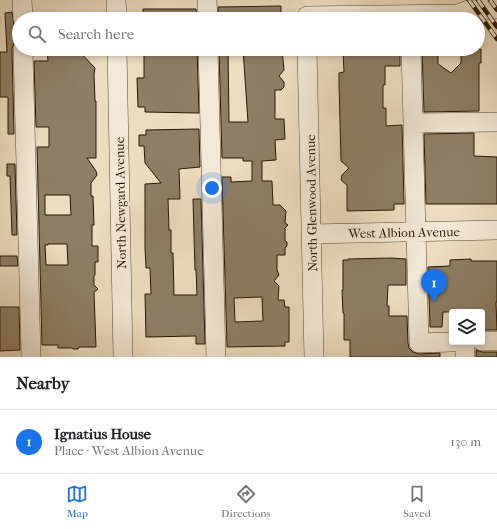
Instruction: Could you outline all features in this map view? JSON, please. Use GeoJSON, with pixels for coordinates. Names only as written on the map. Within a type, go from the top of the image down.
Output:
{"type":"FeatureCollection","features":[{"type":"Feature","properties":{"kind":"street"},"geometry":{"type":"LineString","coordinates":[[22,0],[23,12]]}},
{"type":"Feature","properties":{"kind":"street"},"geometry":{"type":"LineString","coordinates":[[116,0],[117,12]]}},
{"type":"Feature","properties":{"kind":"street"},"geometry":{"type":"LineString","coordinates":[[207,0],[208,12]]}},
{"type":"Feature","properties":{"kind":"street"},"geometry":{"type":"LineString","coordinates":[[463,12],[468,10],[497,9]]}},
{"type":"Feature","properties":{"kind":"street"},"geometry":{"type":"LineString","coordinates":[[485,17],[497,17]]}},
{"type":"Feature","properties":{"kind":"street"},"geometry":{"type":"LineString","coordinates":[[23,56],[31,357]]}},
{"type":"Feature","properties":{"kind":"street","name":"North Newgard Avenue"},"geometry":{"type":"LineString","coordinates":[[117,56],[123,357]]}},
{"type":"Feature","properties":{"kind":"street"},"geometry":{"type":"LineString","coordinates":[[208,56],[216,357]]}},
{"type":"Feature","properties":{"kind":"street","name":"North Glenwood Avenue"},"geometry":{"type":"LineString","coordinates":[[307,56],[314,357]]}},
{"type":"Feature","properties":{"kind":"street"},"geometry":{"type":"LineString","coordinates":[[411,56],[419,343],[449,342]]}},
{"type":"Feature","properties":{"kind":"street"},"geometry":{"type":"LineString","coordinates":[[413,123],[497,122]]}},
{"type":"Feature","properties":{"kind":"street","name":"West Albion Avenue"},"geometry":{"type":"LineString","coordinates":[[312,234],[497,230]]}},
{"type":"Feature","properties":{"kind":"street"},"geometry":{"type":"LineString","coordinates":[[485,341],[497,341]]}},
{"type":"Feature","properties":{"kind":"street"},"geometry":{"type":"LineString","coordinates":[[465,345],[465,357]]}},
{"type":"Feature","properties":{"kind":"building"},"geometry":{"type":"Polygon","coordinates":[[[281,6],[281,12],[218,12],[218,7],[281,6]]]}},
{"type":"Feature","properties":{"kind":"building"},"geometry":{"type":"Polygon","coordinates":[[[143,9],[196,9],[196,12],[143,12],[143,9]]]}},
{"type":"Feature","properties":{"kind":"building"},"geometry":{"type":"Polygon","coordinates":[[[12,12],[14,134],[8,134],[8,97],[0,97],[0,52],[7,52],[5,13],[12,12]]]}},
{"type":"Feature","properties":{"kind":"building"},"geometry":{"type":"Polygon","coordinates":[[[48,56],[84,56],[95,68],[96,158],[87,158],[97,175],[91,183],[94,225],[92,225],[92,246],[98,246],[98,262],[95,262],[94,276],[94,285],[98,289],[94,292],[96,347],[79,347],[78,349],[73,349],[58,348],[58,345],[42,345],[37,147],[49,147],[49,127],[36,127],[34,61],[48,61],[48,56]],[[45,195],[45,215],[71,215],[70,195],[45,195]],[[67,244],[45,245],[46,265],[68,265],[67,244]]]}},
{"type":"Feature","properties":{"kind":"building"},"geometry":{"type":"Polygon","coordinates":[[[144,56],[197,56],[199,113],[145,112],[145,107],[138,107],[137,78],[144,78],[144,56]]]}},
{"type":"Feature","properties":{"kind":"building"},"geometry":{"type":"Polygon","coordinates":[[[219,56],[228,56],[229,122],[248,122],[243,56],[283,56],[284,70],[279,76],[284,82],[284,87],[281,90],[275,90],[275,119],[284,119],[285,139],[275,140],[276,160],[262,161],[262,181],[272,181],[273,205],[280,205],[286,211],[285,223],[288,225],[285,228],[285,241],[287,242],[287,246],[285,248],[285,255],[277,255],[277,270],[279,275],[274,281],[279,286],[278,300],[284,300],[285,307],[289,307],[289,342],[285,342],[285,346],[227,347],[222,177],[231,177],[231,182],[252,181],[252,161],[243,161],[243,158],[222,158],[219,56]],[[262,297],[234,298],[235,322],[263,321],[262,297]]]}},
{"type":"Feature","properties":{"kind":"building"},"geometry":{"type":"Polygon","coordinates":[[[343,56],[400,56],[400,66],[385,66],[385,85],[383,85],[383,108],[386,108],[386,126],[402,125],[404,204],[394,204],[394,210],[347,211],[347,185],[341,180],[342,175],[349,168],[341,161],[339,73],[344,72],[343,56]]]}},
{"type":"Feature","properties":{"kind":"building"},"geometry":{"type":"Polygon","coordinates":[[[422,56],[438,56],[438,64],[451,73],[461,63],[461,56],[481,56],[481,63],[479,63],[479,111],[424,112],[422,56]]]}},
{"type":"Feature","properties":{"kind":"building"},"geometry":{"type":"Polygon","coordinates":[[[199,129],[200,167],[179,169],[180,199],[168,199],[169,230],[171,230],[171,253],[173,253],[174,295],[197,295],[193,199],[201,199],[205,344],[196,344],[196,336],[146,337],[145,294],[151,294],[150,268],[146,268],[145,184],[161,183],[145,163],[144,146],[139,146],[139,135],[146,135],[146,130],[199,129]]]}},
{"type":"Feature","properties":{"kind":"building"},"geometry":{"type":"Polygon","coordinates":[[[474,133],[474,156],[497,157],[497,204],[426,204],[424,134],[474,133]]]}},
{"type":"Feature","properties":{"kind":"building"},"geometry":{"type":"Polygon","coordinates":[[[7,164],[15,164],[17,235],[12,235],[10,176],[7,176],[7,164]]]}},
{"type":"Feature","properties":{"kind":"building"},"geometry":{"type":"Polygon","coordinates":[[[0,256],[17,256],[18,266],[0,266],[0,256]]]}},
{"type":"Feature","properties":{"kind":"building"},"geometry":{"type":"Polygon","coordinates":[[[391,258],[406,259],[406,285],[388,285],[387,306],[389,306],[389,316],[407,316],[408,343],[409,348],[413,352],[419,354],[440,353],[440,357],[350,357],[350,340],[344,340],[342,290],[343,260],[391,258]]]}},
{"type":"Feature","properties":{"kind":"building"},"geometry":{"type":"Polygon","coordinates":[[[471,259],[471,261],[497,261],[497,330],[485,330],[485,309],[449,309],[449,312],[443,312],[442,327],[430,327],[428,267],[450,266],[450,260],[471,259]]]}},
{"type":"Feature","properties":{"kind":"building"},"geometry":{"type":"Polygon","coordinates":[[[0,307],[19,307],[20,350],[0,351],[0,307]]]}},
{"type":"Feature","properties":{"kind":"building"},"geometry":{"type":"Polygon","coordinates":[[[476,350],[482,352],[497,352],[497,357],[476,357],[476,350]]]}},
{"type":"Feature","properties":{"kind":"railway"},"geometry":{"type":"LineString","coordinates":[[469,0],[478,12]]}},
{"type":"Feature","properties":{"kind":"railway"},"geometry":{"type":"LineString","coordinates":[[478,0],[497,27]]}},
{"type":"Feature","properties":{"kind":"railway"},"geometry":{"type":"LineString","coordinates":[[490,0],[497,10]]}},
{"type":"Feature","properties":{"kind":"railway"},"geometry":{"type":"LineString","coordinates":[[485,22],[497,39]]}},
{"type":"Feature","properties":{"kind":"place","name":"Ignatius House"},"geometry":{"type":"Point","coordinates":[434,302]}}]}
